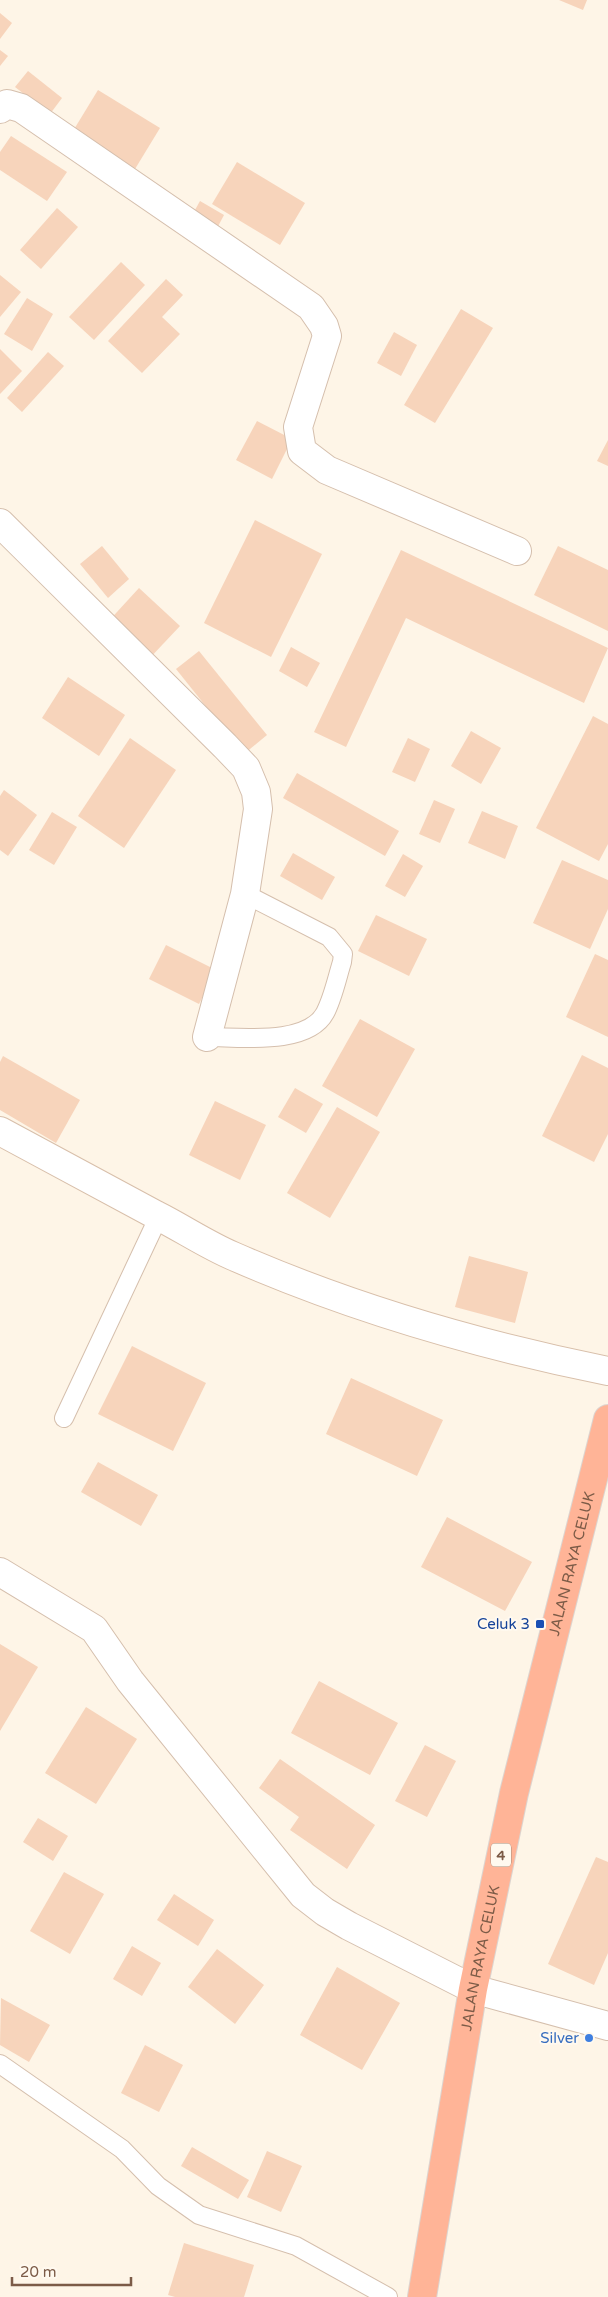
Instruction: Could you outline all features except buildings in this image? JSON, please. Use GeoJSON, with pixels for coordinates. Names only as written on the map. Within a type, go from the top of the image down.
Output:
{"type":"FeatureCollection","features":[{"type":"Feature","properties":{"kind":"highway","name":"JALAN RAYA CELUK"},"geometry":{"type":"LineString","coordinates":[[422,2297],[473,1989],[514,1793],[608,1419]]}},
{"type":"Feature","properties":{"kind":"street"},"geometry":{"type":"LineString","coordinates":[[0,109],[7,104],[21,108],[311,307],[324,326],[327,336],[298,427],[302,451],[327,470],[517,552]]}},
{"type":"Feature","properties":{"kind":"street"},"geometry":{"type":"LineString","coordinates":[[0,523],[246,768],[256,792],[258,809],[245,894],[207,1037]]}},
{"type":"Feature","properties":{"kind":"street"},"geometry":{"type":"LineString","coordinates":[[0,1131],[231,1256],[368,1309],[450,1334],[540,1357],[608,1371]]}},
{"type":"Feature","properties":{"kind":"street"},"geometry":{"type":"LineString","coordinates":[[0,1572],[94,1629],[130,1681],[304,1894],[325,1912],[473,1989],[608,2026]]}},
{"type":"Feature","properties":{"kind":"lane"},"geometry":{"type":"LineString","coordinates":[[207,1037],[290,1036],[310,1028],[318,1023],[326,1012],[342,962],[343,954],[329,937],[245,894]]}},
{"type":"Feature","properties":{"kind":"lane"},"geometry":{"type":"LineString","coordinates":[[64,1418],[159,1216]]}},
{"type":"Feature","properties":{"kind":"lane"},"geometry":{"type":"LineString","coordinates":[[0,2064],[122,2149],[158,2186],[199,2215],[296,2246],[388,2297]]}},
{"type":"Feature","properties":{"kind":"place","name":"Celuk 3"},"geometry":{"type":"Point","coordinates":[540,1624]}},
{"type":"Feature","properties":{"kind":"place","name":"Silver"},"geometry":{"type":"Point","coordinates":[589,2038]}}]}
